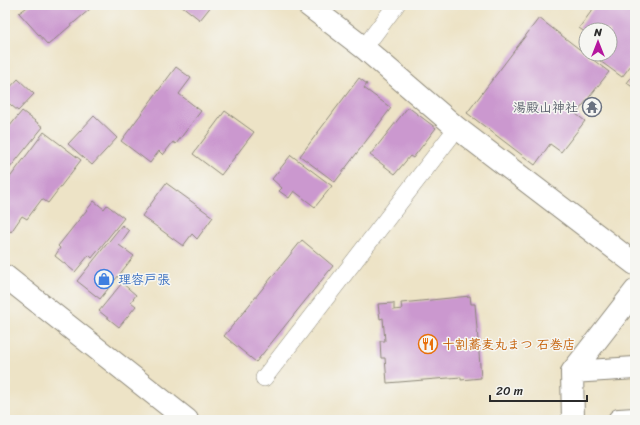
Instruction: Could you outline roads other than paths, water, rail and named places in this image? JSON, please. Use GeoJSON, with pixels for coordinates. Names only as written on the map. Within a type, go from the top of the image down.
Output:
{"type":"FeatureCollection","features":[{"type":"Feature","properties":{"kind":"street"},"geometry":{"type":"LineString","coordinates":[[308,5],[364,48],[457,128],[635,264]]}},
{"type":"Feature","properties":{"kind":"street"},"geometry":{"type":"LineString","coordinates":[[5,276],[187,420]]}},
{"type":"Feature","properties":{"kind":"street"},"geometry":{"type":"LineString","coordinates":[[573,420],[572,372],[635,290]]}},
{"type":"Feature","properties":{"kind":"street"},"geometry":{"type":"LineString","coordinates":[[572,372],[635,368]]}},
{"type":"Feature","properties":{"kind":"lane"},"geometry":{"type":"LineString","coordinates":[[364,48],[396,5]]}},
{"type":"Feature","properties":{"kind":"lane"},"geometry":{"type":"LineString","coordinates":[[264,378],[457,128]]}},
{"type":"Feature","properties":{"kind":"place","name":"湯殿山神社"},"geometry":{"type":"Point","coordinates":[592,107]}},
{"type":"Feature","properties":{"kind":"place","name":"理容戸張"},"geometry":{"type":"Point","coordinates":[104,279]}},
{"type":"Feature","properties":{"kind":"place","name":"十割蕎麦丸まつ 石巻店"},"geometry":{"type":"Point","coordinates":[428,344]}}]}
